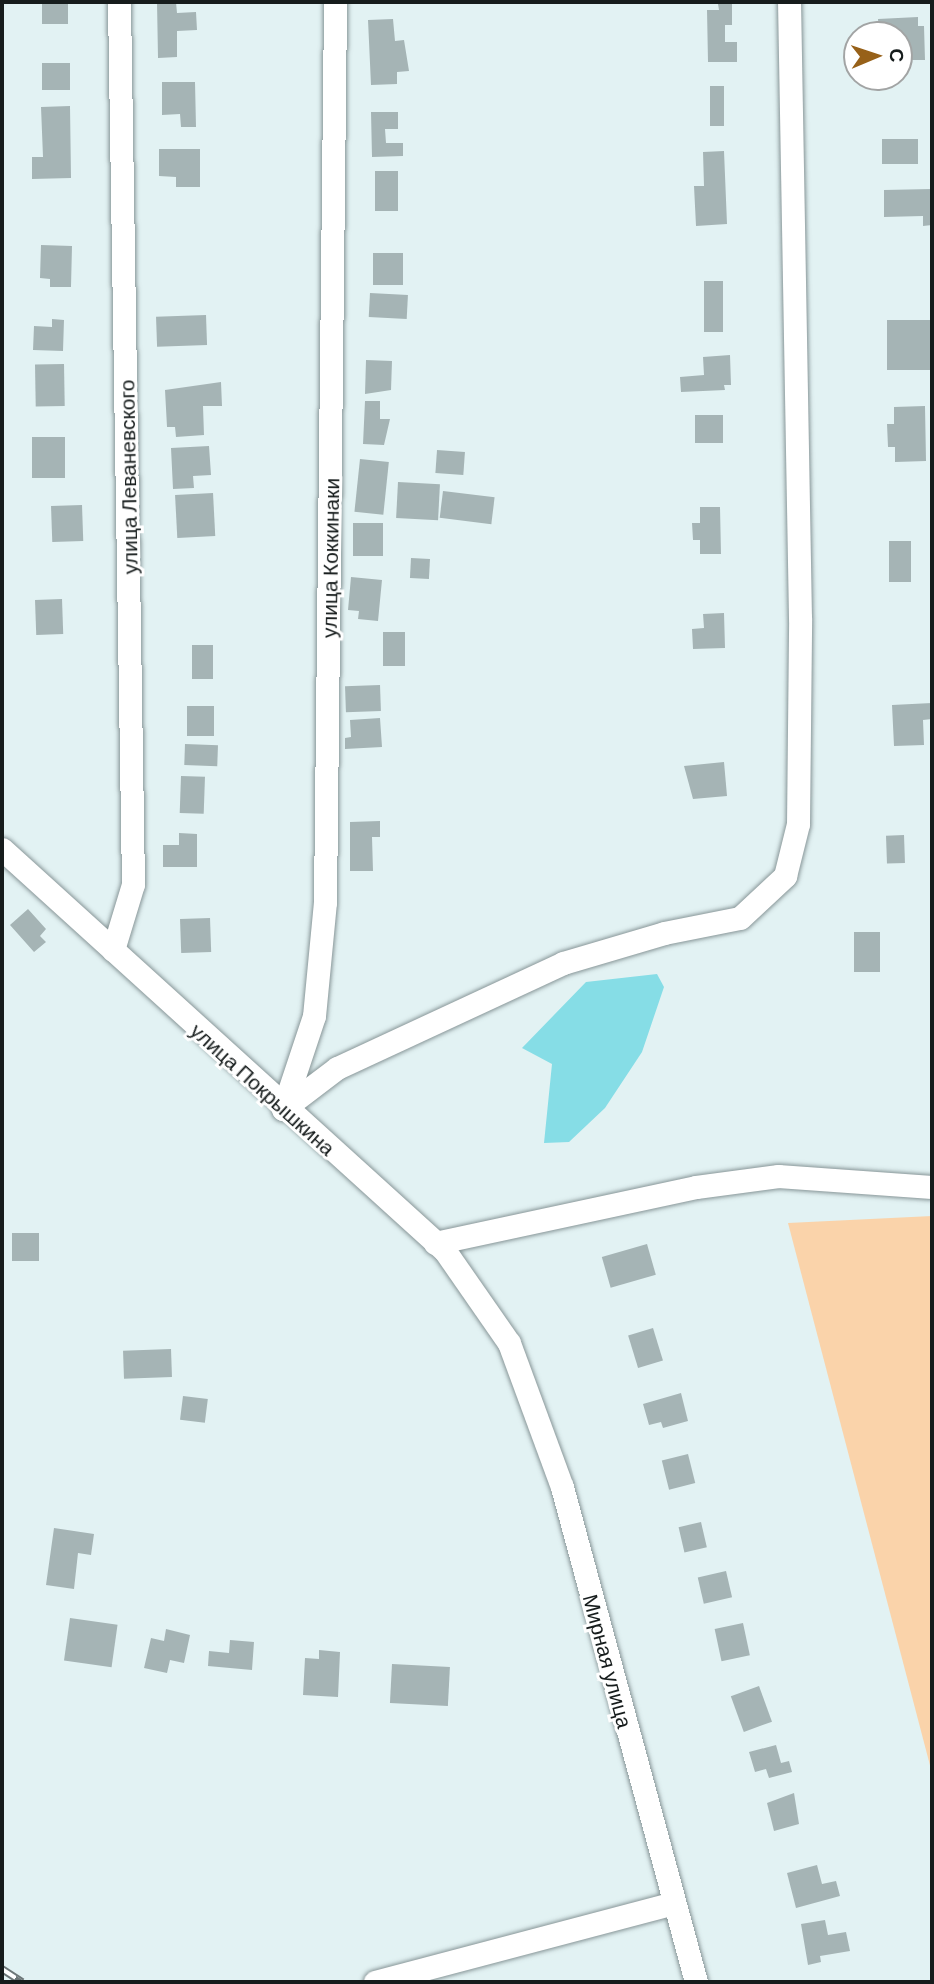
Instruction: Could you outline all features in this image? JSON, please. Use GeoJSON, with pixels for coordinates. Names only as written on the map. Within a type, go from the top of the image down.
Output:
{"type":"FeatureCollection","features":[{"type":"Feature","properties":{"kind":"street","name":"улица Леваневского"},"geometry":{"type":"LineString","coordinates":[[113,950],[133,884],[119,2]]}},
{"type":"Feature","properties":{"kind":"street","name":"улица Коккинаки"},"geometry":{"type":"LineString","coordinates":[[283,1109],[314,1016],[325,902],[335,2]]}},
{"type":"Feature","properties":{"kind":"street"},"geometry":{"type":"LineString","coordinates":[[283,1109],[337,1068],[563,962],[664,933],[740,918],[785,876],[798,824],[800,631],[789,2]]}},
{"type":"Feature","properties":{"kind":"street","name":"улица Покрышкина"},"geometry":{"type":"LineString","coordinates":[[2,849],[283,1109],[435,1242],[509,1343]]}},
{"type":"Feature","properties":{"kind":"street"},"geometry":{"type":"LineString","coordinates":[[435,1242],[696,1186],[778,1176],[932,1187]]}},
{"type":"Feature","properties":{"kind":"street","name":"Мирная улица"},"geometry":{"type":"LineString","coordinates":[[509,1343],[562,1487],[696,1982]]}},
{"type":"Feature","properties":{"kind":"street"},"geometry":{"type":"LineString","coordinates":[[375,1982],[673,1902]]}},
{"type":"Feature","properties":{"kind":"shaded area"},"geometry":{"type":"Polygon","coordinates":[[[932,1216],[932,1773],[788,1223],[932,1216]]]}},
{"type":"Feature","properties":{"kind":"water"},"geometry":{"type":"Polygon","coordinates":[[[657,974],[664,987],[642,1052],[605,1108],[569,1142],[544,1143],[552,1064],[522,1048],[586,982],[657,974]]]}},
{"type":"Feature","properties":{"kind":"building"},"geometry":{"type":"Polygon","coordinates":[[[42,2],[68,2],[68,24],[42,24],[42,2]]]}},
{"type":"Feature","properties":{"kind":"building"},"geometry":{"type":"Polygon","coordinates":[[[157,2],[176,2],[177,13],[196,12],[197,30],[177,31],[177,57],[158,58],[157,2]]]}},
{"type":"Feature","properties":{"kind":"building"},"geometry":{"type":"Polygon","coordinates":[[[718,4],[732,4],[732,25],[725,25],[725,42],[737,42],[737,62],[708,62],[707,10],[719,10],[718,4]]]}},
{"type":"Feature","properties":{"kind":"building"},"geometry":{"type":"Polygon","coordinates":[[[918,17],[918,26],[924,26],[925,60],[913,60],[913,21],[878,19],[918,17]]]}},
{"type":"Feature","properties":{"kind":"building"},"geometry":{"type":"Polygon","coordinates":[[[393,19],[395,41],[404,40],[409,71],[397,72],[397,84],[371,85],[368,20],[393,19]]]}},
{"type":"Feature","properties":{"kind":"building"},"geometry":{"type":"Polygon","coordinates":[[[42,63],[70,63],[70,90],[42,90],[42,63]]]}},
{"type":"Feature","properties":{"kind":"building"},"geometry":{"type":"Polygon","coordinates":[[[162,82],[195,82],[196,127],[181,127],[180,114],[162,115],[162,82]]]}},
{"type":"Feature","properties":{"kind":"building"},"geometry":{"type":"Polygon","coordinates":[[[710,86],[724,86],[724,126],[710,126],[710,86]]]}},
{"type":"Feature","properties":{"kind":"building"},"geometry":{"type":"Polygon","coordinates":[[[70,106],[71,178],[32,179],[32,157],[43,157],[41,107],[70,106]]]}},
{"type":"Feature","properties":{"kind":"building"},"geometry":{"type":"Polygon","coordinates":[[[371,112],[398,112],[398,129],[385,129],[386,143],[403,143],[403,156],[372,157],[371,112]]]}},
{"type":"Feature","properties":{"kind":"building"},"geometry":{"type":"Polygon","coordinates":[[[882,139],[918,139],[918,164],[882,164],[882,139]]]}},
{"type":"Feature","properties":{"kind":"building"},"geometry":{"type":"Polygon","coordinates":[[[159,149],[200,149],[200,187],[176,187],[176,177],[159,176],[159,149]]]}},
{"type":"Feature","properties":{"kind":"building"},"geometry":{"type":"Polygon","coordinates":[[[724,151],[727,224],[696,226],[694,186],[704,186],[703,152],[724,151]]]}},
{"type":"Feature","properties":{"kind":"building"},"geometry":{"type":"Polygon","coordinates":[[[375,171],[398,171],[398,211],[375,211],[375,171]]]}},
{"type":"Feature","properties":{"kind":"building"},"geometry":{"type":"Polygon","coordinates":[[[932,189],[932,225],[923,226],[923,216],[884,217],[884,190],[932,189]]]}},
{"type":"Feature","properties":{"kind":"building"},"geometry":{"type":"Polygon","coordinates":[[[41,245],[72,246],[71,287],[50,287],[50,279],[40,278],[41,245]]]}},
{"type":"Feature","properties":{"kind":"building"},"geometry":{"type":"Polygon","coordinates":[[[373,253],[403,253],[403,285],[373,285],[373,253]]]}},
{"type":"Feature","properties":{"kind":"building"},"geometry":{"type":"Polygon","coordinates":[[[704,281],[723,281],[723,332],[704,332],[704,281]]]}},
{"type":"Feature","properties":{"kind":"building"},"geometry":{"type":"Polygon","coordinates":[[[370,293],[408,295],[407,319],[369,317],[370,293]]]}},
{"type":"Feature","properties":{"kind":"building"},"geometry":{"type":"Polygon","coordinates":[[[206,315],[207,345],[157,347],[156,317],[206,315]]]}},
{"type":"Feature","properties":{"kind":"building"},"geometry":{"type":"Polygon","coordinates":[[[52,319],[64,320],[63,351],[33,350],[34,326],[52,327],[52,319]]]}},
{"type":"Feature","properties":{"kind":"building"},"geometry":{"type":"Polygon","coordinates":[[[887,320],[932,320],[932,370],[887,370],[887,320]]]}},
{"type":"Feature","properties":{"kind":"building"},"geometry":{"type":"Polygon","coordinates":[[[730,355],[731,385],[724,385],[725,390],[681,392],[680,377],[704,375],[703,357],[730,355]]]}},
{"type":"Feature","properties":{"kind":"building"},"geometry":{"type":"Polygon","coordinates":[[[366,360],[392,361],[391,390],[365,394],[366,360]]]}},
{"type":"Feature","properties":{"kind":"building"},"geometry":{"type":"Polygon","coordinates":[[[64,364],[65,406],[36,406],[35,365],[64,364]]]}},
{"type":"Feature","properties":{"kind":"building"},"geometry":{"type":"Polygon","coordinates":[[[221,382],[222,406],[203,406],[204,435],[176,437],[175,427],[167,427],[165,390],[221,382]]]}},
{"type":"Feature","properties":{"kind":"building"},"geometry":{"type":"Polygon","coordinates":[[[365,401],[380,401],[380,419],[390,419],[384,445],[363,444],[365,401]]]}},
{"type":"Feature","properties":{"kind":"building"},"geometry":{"type":"Polygon","coordinates":[[[925,406],[926,461],[895,462],[895,447],[888,447],[887,424],[894,424],[894,407],[925,406]]]}},
{"type":"Feature","properties":{"kind":"building"},"geometry":{"type":"Polygon","coordinates":[[[695,415],[723,415],[723,443],[695,443],[695,415]]]}},
{"type":"Feature","properties":{"kind":"building"},"geometry":{"type":"Polygon","coordinates":[[[32,437],[65,437],[65,478],[32,478],[32,437]]]}},
{"type":"Feature","properties":{"kind":"building"},"geometry":{"type":"Polygon","coordinates":[[[209,446],[211,475],[193,476],[194,488],[173,489],[171,448],[209,446]]]}},
{"type":"Feature","properties":{"kind":"building"},"geometry":{"type":"Polygon","coordinates":[[[437,450],[465,452],[463,475],[435,473],[437,450]]]}},
{"type":"Feature","properties":{"kind":"building"},"geometry":{"type":"Polygon","coordinates":[[[360,459],[389,462],[383,515],[354,512],[360,459]]]}},
{"type":"Feature","properties":{"kind":"building"},"geometry":{"type":"Polygon","coordinates":[[[398,482],[440,484],[438,520],[396,518],[398,482]]]}},
{"type":"Feature","properties":{"kind":"building"},"geometry":{"type":"Polygon","coordinates":[[[443,491],[495,497],[491,524],[440,518],[443,491]]]}},
{"type":"Feature","properties":{"kind":"building"},"geometry":{"type":"Polygon","coordinates":[[[213,493],[215,536],[177,538],[175,495],[213,493]]]}},
{"type":"Feature","properties":{"kind":"building"},"geometry":{"type":"Polygon","coordinates":[[[82,505],[83,541],[52,542],[51,506],[82,505]]]}},
{"type":"Feature","properties":{"kind":"building"},"geometry":{"type":"Polygon","coordinates":[[[700,507],[720,507],[721,554],[700,554],[700,540],[693,540],[692,523],[700,523],[700,507]]]}},
{"type":"Feature","properties":{"kind":"building"},"geometry":{"type":"Polygon","coordinates":[[[353,523],[383,523],[383,556],[353,556],[353,523]]]}},
{"type":"Feature","properties":{"kind":"building"},"geometry":{"type":"Polygon","coordinates":[[[889,541],[911,541],[911,582],[889,582],[889,541]]]}},
{"type":"Feature","properties":{"kind":"building"},"geometry":{"type":"Polygon","coordinates":[[[411,558],[430,559],[429,579],[410,578],[411,558]]]}},
{"type":"Feature","properties":{"kind":"building"},"geometry":{"type":"Polygon","coordinates":[[[351,577],[382,580],[378,621],[358,619],[359,611],[348,610],[351,577]]]}},
{"type":"Feature","properties":{"kind":"building"},"geometry":{"type":"Polygon","coordinates":[[[62,599],[63,634],[36,635],[35,600],[62,599]]]}},
{"type":"Feature","properties":{"kind":"building"},"geometry":{"type":"Polygon","coordinates":[[[724,613],[725,648],[693,649],[692,629],[704,628],[703,614],[724,613]]]}},
{"type":"Feature","properties":{"kind":"building"},"geometry":{"type":"Polygon","coordinates":[[[383,632],[405,632],[405,666],[383,666],[383,632]]]}},
{"type":"Feature","properties":{"kind":"building"},"geometry":{"type":"Polygon","coordinates":[[[192,645],[213,645],[213,679],[192,679],[192,645]]]}},
{"type":"Feature","properties":{"kind":"building"},"geometry":{"type":"Polygon","coordinates":[[[380,685],[381,711],[346,712],[345,686],[380,685]]]}},
{"type":"Feature","properties":{"kind":"building"},"geometry":{"type":"Polygon","coordinates":[[[932,703],[932,719],[923,720],[924,745],[894,746],[892,705],[932,703]]]}},
{"type":"Feature","properties":{"kind":"building"},"geometry":{"type":"Polygon","coordinates":[[[187,706],[214,706],[214,736],[187,736],[187,706]]]}},
{"type":"Feature","properties":{"kind":"building"},"geometry":{"type":"Polygon","coordinates":[[[380,718],[382,747],[345,749],[345,738],[351,737],[350,720],[380,718]]]}},
{"type":"Feature","properties":{"kind":"building"},"geometry":{"type":"Polygon","coordinates":[[[185,744],[218,745],[217,766],[184,765],[185,744]]]}},
{"type":"Feature","properties":{"kind":"building"},"geometry":{"type":"Polygon","coordinates":[[[724,762],[727,796],[693,799],[684,766],[724,762]]]}},
{"type":"Feature","properties":{"kind":"building"},"geometry":{"type":"Polygon","coordinates":[[[181,776],[205,777],[204,814],[180,813],[181,776]]]}},
{"type":"Feature","properties":{"kind":"building"},"geometry":{"type":"Polygon","coordinates":[[[380,821],[380,837],[372,837],[373,871],[350,871],[350,822],[380,821]]]}},
{"type":"Feature","properties":{"kind":"building"},"geometry":{"type":"Polygon","coordinates":[[[179,833],[197,834],[197,867],[163,867],[163,845],[179,845],[179,833]]]}},
{"type":"Feature","properties":{"kind":"building"},"geometry":{"type":"Polygon","coordinates":[[[904,835],[905,863],[887,864],[886,836],[904,835]]]}},
{"type":"Feature","properties":{"kind":"building"},"geometry":{"type":"Polygon","coordinates":[[[28,909],[46,929],[40,936],[46,942],[34,952],[10,925],[28,909]]]}},
{"type":"Feature","properties":{"kind":"building"},"geometry":{"type":"Polygon","coordinates":[[[210,918],[211,952],[181,953],[180,919],[210,918]]]}},
{"type":"Feature","properties":{"kind":"building"},"geometry":{"type":"Polygon","coordinates":[[[854,932],[880,932],[880,972],[854,972],[854,932]]]}},
{"type":"Feature","properties":{"kind":"building"},"geometry":{"type":"Polygon","coordinates":[[[12,1233],[39,1233],[39,1261],[12,1261],[12,1233]]]}},
{"type":"Feature","properties":{"kind":"building"},"geometry":{"type":"Polygon","coordinates":[[[647,1244],[656,1275],[611,1288],[602,1257],[647,1244]]]}},
{"type":"Feature","properties":{"kind":"building"},"geometry":{"type":"Polygon","coordinates":[[[653,1328],[663,1361],[638,1368],[628,1336],[653,1328]]]}},
{"type":"Feature","properties":{"kind":"building"},"geometry":{"type":"Polygon","coordinates":[[[171,1349],[172,1377],[124,1379],[123,1351],[171,1349]]]}},
{"type":"Feature","properties":{"kind":"building"},"geometry":{"type":"Polygon","coordinates":[[[681,1393],[688,1421],[663,1428],[661,1422],[649,1425],[643,1404],[681,1393]]]}},
{"type":"Feature","properties":{"kind":"building"},"geometry":{"type":"Polygon","coordinates":[[[183,1396],[208,1399],[205,1423],[180,1420],[183,1396]]]}},
{"type":"Feature","properties":{"kind":"building"},"geometry":{"type":"Polygon","coordinates":[[[688,1454],[695,1483],[669,1490],[662,1461],[688,1454]]]}},
{"type":"Feature","properties":{"kind":"building"},"geometry":{"type":"Polygon","coordinates":[[[701,1522],[707,1547],[684,1553],[679,1527],[701,1522]]]}},
{"type":"Feature","properties":{"kind":"building"},"geometry":{"type":"Polygon","coordinates":[[[54,1528],[94,1534],[91,1555],[78,1553],[74,1589],[46,1585],[54,1528]]]}},
{"type":"Feature","properties":{"kind":"building"},"geometry":{"type":"Polygon","coordinates":[[[726,1571],[732,1597],[704,1604],[698,1578],[726,1571]]]}},
{"type":"Feature","properties":{"kind":"building"},"geometry":{"type":"Polygon","coordinates":[[[70,1618],[118,1625],[112,1667],[64,1661],[70,1618]]]}},
{"type":"Feature","properties":{"kind":"building"},"geometry":{"type":"Polygon","coordinates":[[[743,1623],[750,1655],[721,1661],[715,1629],[743,1623]]]}},
{"type":"Feature","properties":{"kind":"building"},"geometry":{"type":"Polygon","coordinates":[[[166,1629],[190,1635],[184,1663],[170,1660],[167,1673],[144,1668],[151,1638],[164,1641],[166,1629]]]}},
{"type":"Feature","properties":{"kind":"building"},"geometry":{"type":"Polygon","coordinates":[[[230,1640],[254,1642],[252,1670],[208,1666],[209,1651],[229,1653],[230,1640]]]}},
{"type":"Feature","properties":{"kind":"building"},"geometry":{"type":"Polygon","coordinates":[[[319,1650],[340,1652],[338,1697],[303,1695],[305,1658],[319,1659],[319,1650]]]}},
{"type":"Feature","properties":{"kind":"building"},"geometry":{"type":"Polygon","coordinates":[[[392,1664],[450,1667],[448,1706],[390,1703],[392,1664]]]}},
{"type":"Feature","properties":{"kind":"building"},"geometry":{"type":"Polygon","coordinates":[[[759,1686],[772,1722],[744,1732],[731,1696],[759,1686]]]}},
{"type":"Feature","properties":{"kind":"building"},"geometry":{"type":"Polygon","coordinates":[[[776,1745],[781,1763],[789,1761],[792,1772],[769,1778],[766,1769],[755,1772],[749,1752],[776,1745]]]}},
{"type":"Feature","properties":{"kind":"building"},"geometry":{"type":"Polygon","coordinates":[[[794,1793],[799,1824],[774,1831],[767,1803],[794,1793]]]}},
{"type":"Feature","properties":{"kind":"building"},"geometry":{"type":"Polygon","coordinates":[[[817,1865],[822,1884],[836,1881],[840,1896],[796,1908],[787,1873],[817,1865]]]}},
{"type":"Feature","properties":{"kind":"building"},"geometry":{"type":"Polygon","coordinates":[[[825,1920],[828,1935],[846,1932],[850,1951],[820,1956],[821,1962],[808,1965],[801,1924],[825,1920]]]}},
{"type":"Feature","properties":{"kind":"railway"},"geometry":{"type":"LineString","coordinates":[[2,1969],[22,1982]]}}]}
